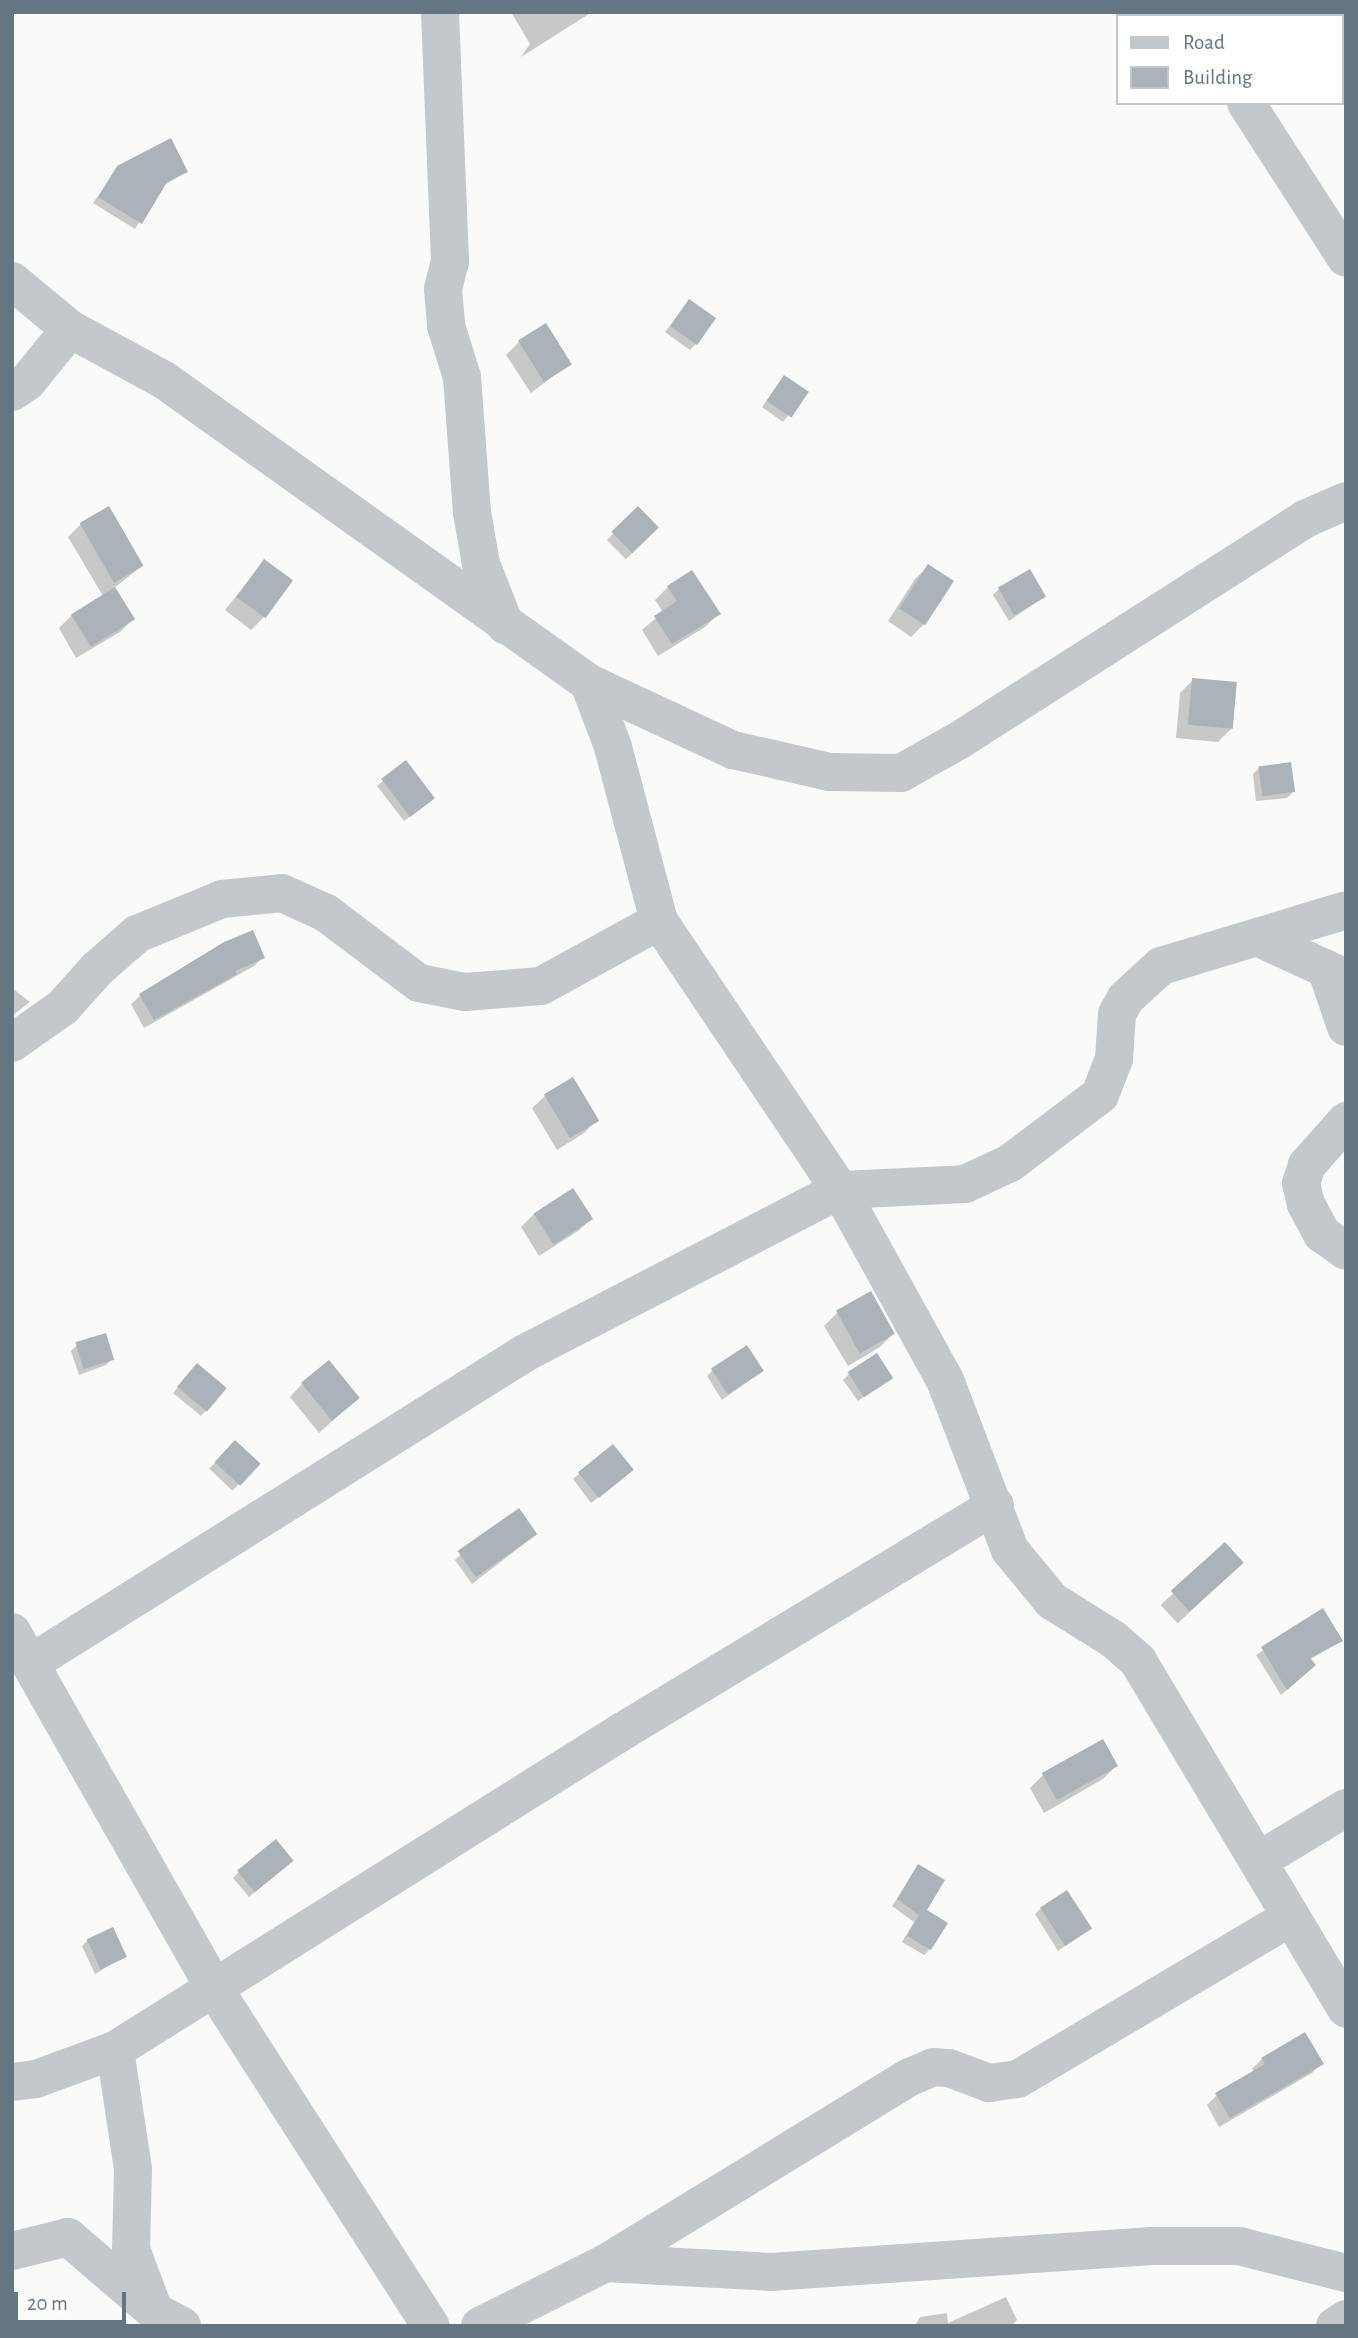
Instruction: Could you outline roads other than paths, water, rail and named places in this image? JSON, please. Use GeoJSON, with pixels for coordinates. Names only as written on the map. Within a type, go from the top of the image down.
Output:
{"type":"FeatureCollection","features":[{"type":"Feature","properties":{"kind":"street"},"geometry":{"type":"LineString","coordinates":[[440,12],[450,261],[443,289],[446,326],[462,377],[472,512],[481,564],[505,625]]}},
{"type":"Feature","properties":{"kind":"street"},"geometry":{"type":"LineString","coordinates":[[1246,105],[1346,258]]}},
{"type":"Feature","properties":{"kind":"street"},"geometry":{"type":"LineString","coordinates":[[12,281],[70,329],[164,380],[589,683],[733,750],[830,772],[901,773],[958,741],[1306,519],[1346,501]]}},
{"type":"Feature","properties":{"kind":"street"},"geometry":{"type":"LineString","coordinates":[[12,392],[27,382],[70,329]]}},
{"type":"Feature","properties":{"kind":"street"},"geometry":{"type":"LineString","coordinates":[[589,683],[613,747],[659,921],[840,1190],[946,1380],[1010,1550],[1052,1601],[1113,1639],[1138,1661],[1346,2008]]}},
{"type":"Feature","properties":{"kind":"street"},"geometry":{"type":"LineString","coordinates":[[12,1043],[63,1007],[97,968],[137,934],[222,899],[282,892],[326,913],[419,984],[465,992],[541,986],[659,921]]}},
{"type":"Feature","properties":{"kind":"street"},"geometry":{"type":"LineString","coordinates":[[431,2326],[215,1990],[22,1647],[525,1353],[840,1190],[965,1184],[1010,1163],[1100,1095],[1114,1059],[1117,1014],[1126,998],[1161,966],[1346,910]]}},
{"type":"Feature","properties":{"kind":"street"},"geometry":{"type":"LineString","coordinates":[[1259,938],[1336,974],[1346,1027]]}},
{"type":"Feature","properties":{"kind":"street"},"geometry":{"type":"LineString","coordinates":[[1346,1121],[1307,1165],[1301,1183],[1306,1205],[1322,1234],[1346,1251]]}},
{"type":"Feature","properties":{"kind":"street"},"geometry":{"type":"LineString","coordinates":[[12,2082],[36,2079],[115,2050],[215,1990],[623,1731],[995,1506]]}},
{"type":"Feature","properties":{"kind":"street"},"geometry":{"type":"LineString","coordinates":[[1258,1861],[1346,1808]]}},
{"type":"Feature","properties":{"kind":"street"},"geometry":{"type":"LineString","coordinates":[[480,2326],[606,2263],[910,2077],[933,2067],[949,2068],[989,2082],[1018,2079],[1291,1917]]}},
{"type":"Feature","properties":{"kind":"street"},"geometry":{"type":"LineString","coordinates":[[115,2050],[133,2169],[131,2249],[168,2318]]}},
{"type":"Feature","properties":{"kind":"street"},"geometry":{"type":"LineString","coordinates":[[12,2251],[68,2237],[168,2318]]}},
{"type":"Feature","properties":{"kind":"street"},"geometry":{"type":"LineString","coordinates":[[606,2263],[771,2272],[1152,2246],[1239,2246],[1346,2273]]}},
{"type":"Feature","properties":{"kind":"street"},"geometry":{"type":"LineString","coordinates":[[1335,2326],[1346,2319]]}}]}
